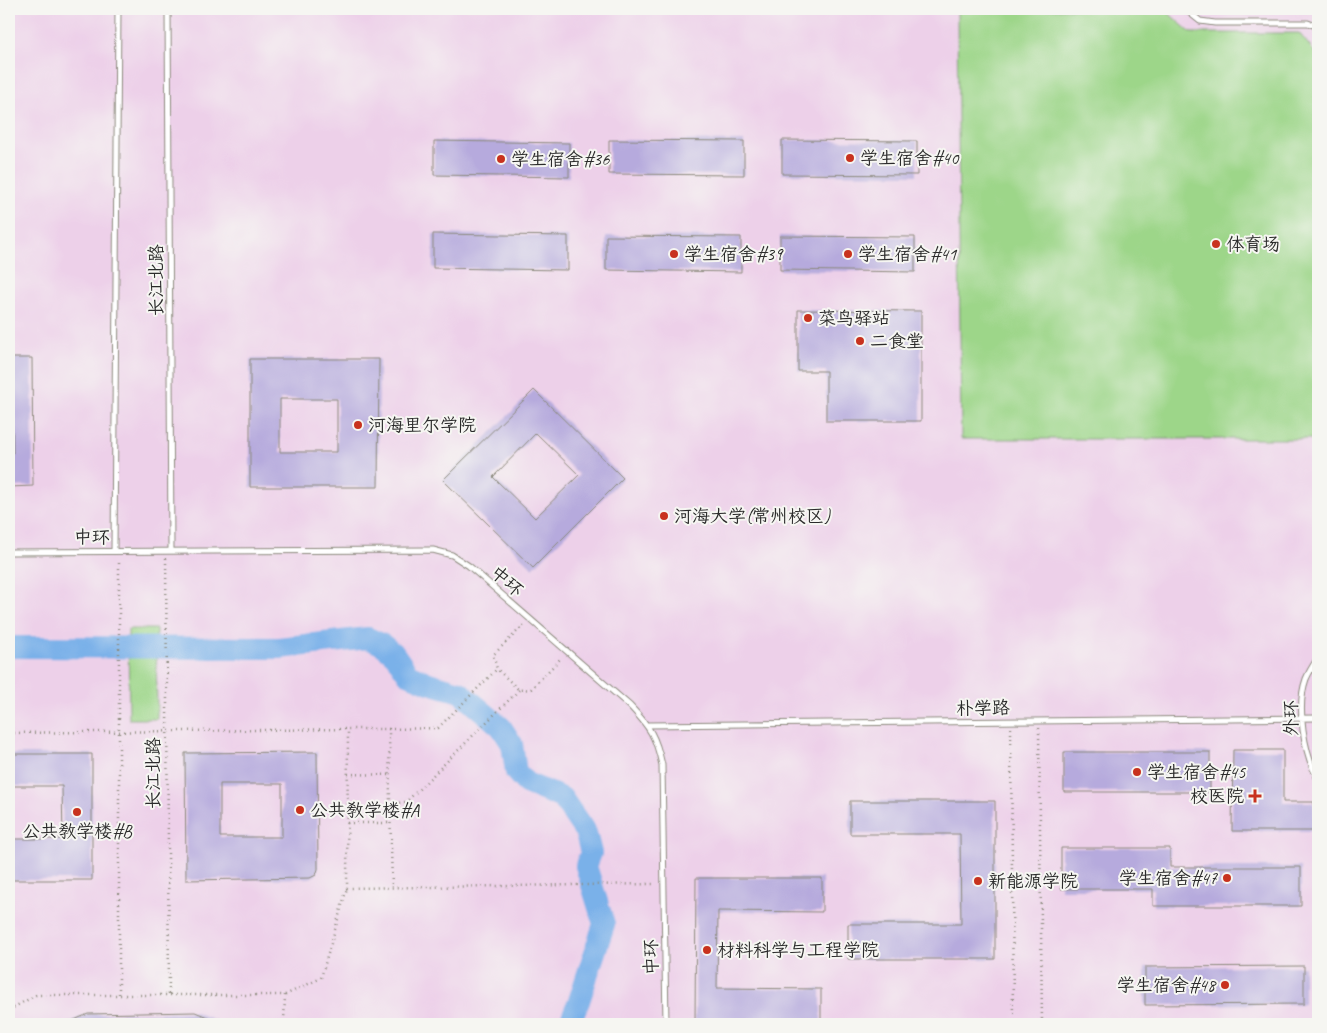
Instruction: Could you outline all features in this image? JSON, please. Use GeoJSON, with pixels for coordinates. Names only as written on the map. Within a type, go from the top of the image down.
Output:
{"type":"FeatureCollection","features":[{"type":"Feature","properties":{"kind":"lane"},"geometry":{"type":"LineString","coordinates":[[116,551],[118,9]]}},
{"type":"Feature","properties":{"kind":"lane","name":"长江北路"},"geometry":{"type":"LineString","coordinates":[[168,9],[169,552]]}},
{"type":"Feature","properties":{"kind":"lane"},"geometry":{"type":"LineString","coordinates":[[1185,9],[1200,21],[1215,23],[1308,23],[1318,27]]}},
{"type":"Feature","properties":{"kind":"lane","name":"中环"},"geometry":{"type":"LineString","coordinates":[[9,552],[433,550],[452,555],[469,566],[630,706],[648,725],[657,742],[662,765],[666,1024]]}},
{"type":"Feature","properties":{"kind":"lane","name":"外环"},"geometry":{"type":"LineString","coordinates":[[1318,658],[1306,679],[1303,718],[1306,753],[1318,779]]}},
{"type":"Feature","properties":{"kind":"lane","name":"朴学路"},"geometry":{"type":"LineString","coordinates":[[648,725],[1318,718]]}},
{"type":"Feature","properties":{"kind":"path","name":"长江北路"},"geometry":{"type":"LineString","coordinates":[[116,551],[120,661],[118,994]]}},
{"type":"Feature","properties":{"kind":"path","name":"长江北路"},"geometry":{"type":"LineString","coordinates":[[169,552],[166,628],[169,994]]}},
{"type":"Feature","properties":{"kind":"path"},"geometry":{"type":"LineString","coordinates":[[530,619],[494,655],[497,669],[519,690],[531,690],[567,651]]}},
{"type":"Feature","properties":{"kind":"path"},"geometry":{"type":"LineString","coordinates":[[9,734],[438,728],[497,669]]}},
{"type":"Feature","properties":{"kind":"path"},"geometry":{"type":"LineString","coordinates":[[390,804],[406,802],[519,690]]}},
{"type":"Feature","properties":{"kind":"path"},"geometry":{"type":"LineString","coordinates":[[1011,721],[1013,1024]]}},
{"type":"Feature","properties":{"kind":"path"},"geometry":{"type":"LineString","coordinates":[[1038,721],[1042,1024]]}},
{"type":"Feature","properties":{"kind":"path"},"geometry":{"type":"LineString","coordinates":[[389,729],[392,888]]}},
{"type":"Feature","properties":{"kind":"path"},"geometry":{"type":"LineString","coordinates":[[9,1010],[36,995],[285,995],[320,978],[347,888],[348,730]]}},
{"type":"Feature","properties":{"kind":"path"},"geometry":{"type":"LineString","coordinates":[[348,774],[390,774]]}},
{"type":"Feature","properties":{"kind":"path"},"geometry":{"type":"LineString","coordinates":[[347,824],[391,824]]}},
{"type":"Feature","properties":{"kind":"path"},"geometry":{"type":"LineString","coordinates":[[347,888],[664,884]]}},
{"type":"Feature","properties":{"kind":"path"},"geometry":{"type":"LineString","coordinates":[[284,1024],[285,995]]}},
{"type":"Feature","properties":{"kind":"shaded area","name":"河海大学(常州校区)"},"geometry":{"type":"Polygon","coordinates":[[[9,9],[1318,9],[1318,1024],[9,1024],[9,9]]]}},
{"type":"Feature","properties":{"kind":"green space"},"geometry":{"type":"Polygon","coordinates":[[[957,9],[1164,9],[1191,33],[1299,33],[1317,55],[1317,439],[961,439],[957,9]]]}},
{"type":"Feature","properties":{"kind":"green space"},"geometry":{"type":"Polygon","coordinates":[[[128,629],[156,629],[157,719],[129,719],[128,629]]]}},
{"type":"Feature","properties":{"kind":"building"},"geometry":{"type":"Polygon","coordinates":[[[609,140],[744,141],[744,175],[609,174],[609,140]]]}},
{"type":"Feature","properties":{"kind":"building","name":"学生宿舍#40"},"geometry":{"type":"Polygon","coordinates":[[[782,140],[917,141],[917,175],[782,174],[782,140]]]}},
{"type":"Feature","properties":{"kind":"building","name":"学生宿舍#36"},"geometry":{"type":"Polygon","coordinates":[[[434,141],[569,143],[569,177],[434,175],[434,141]]]}},
{"type":"Feature","properties":{"kind":"building"},"geometry":{"type":"Polygon","coordinates":[[[433,234],[568,236],[568,270],[433,268],[433,234]]]}},
{"type":"Feature","properties":{"kind":"building","name":"学生宿舍#39"},"geometry":{"type":"Polygon","coordinates":[[[606,236],[741,237],[741,272],[606,270],[606,236]]]}},
{"type":"Feature","properties":{"kind":"building","name":"学生宿舍#41"},"geometry":{"type":"Polygon","coordinates":[[[780,236],[915,237],[915,272],[780,270],[780,236]]]}},
{"type":"Feature","properties":{"kind":"building","name":"二食堂"},"geometry":{"type":"Polygon","coordinates":[[[798,310],[921,311],[921,421],[826,421],[826,371],[798,371],[798,310]]]}},
{"type":"Feature","properties":{"kind":"building"},"geometry":{"type":"Polygon","coordinates":[[[9,358],[32,358],[33,486],[9,487],[9,453],[13,453],[12,392],[9,392],[9,358]]]}},
{"type":"Feature","properties":{"kind":"building","name":"河海里尔学院"},"geometry":{"type":"Polygon","coordinates":[[[250,359],[379,359],[378,487],[250,487],[250,359]],[[280,399],[280,452],[337,452],[337,399],[280,399]]]}},
{"type":"Feature","properties":{"kind":"building"},"geometry":{"type":"Polygon","coordinates":[[[534,390],[623,478],[533,568],[443,480],[534,390]],[[536,433],[493,477],[535,518],[579,475],[536,433]]]}},
{"type":"Feature","properties":{"kind":"building","name":"校医院"},"geometry":{"type":"Polygon","coordinates":[[[1233,750],[1283,750],[1283,802],[1314,802],[1314,831],[1232,831],[1233,750]]]}},
{"type":"Feature","properties":{"kind":"building","name":"公共教学楼#A"},"geometry":{"type":"Polygon","coordinates":[[[317,752],[318,869],[316,875],[310,878],[186,880],[185,753],[317,752]],[[220,784],[220,837],[282,837],[282,784],[220,784]]]}},
{"type":"Feature","properties":{"kind":"building","name":"学生宿舍#45"},"geometry":{"type":"Polygon","coordinates":[[[1064,752],[1210,752],[1210,792],[1064,792],[1064,752]]]}},
{"type":"Feature","properties":{"kind":"building","name":"公共教学楼#B"},"geometry":{"type":"Polygon","coordinates":[[[9,754],[92,754],[92,880],[9,880],[9,839],[63,839],[62,786],[9,786],[9,754]]]}},
{"type":"Feature","properties":{"kind":"building","name":"新能源学院"},"geometry":{"type":"Polygon","coordinates":[[[850,801],[995,801],[995,959],[848,959],[848,924],[961,924],[960,834],[850,834],[850,801]]]}},
{"type":"Feature","properties":{"kind":"building"},"geometry":{"type":"Polygon","coordinates":[[[1061,848],[1170,848],[1170,867],[1301,867],[1301,906],[1153,906],[1153,889],[1061,889],[1061,848]]]}},
{"type":"Feature","properties":{"kind":"building","name":"材料科学与工程学院"},"geometry":{"type":"Polygon","coordinates":[[[696,878],[822,878],[822,912],[718,911],[717,988],[821,989],[821,1023],[695,1022],[696,878]]]}},
{"type":"Feature","properties":{"kind":"building","name":"学生宿舍#48"},"geometry":{"type":"Polygon","coordinates":[[[1304,966],[1304,1004],[1145,1005],[1145,967],[1304,966]]]}},
{"type":"Feature","properties":{"kind":"building"},"geometry":{"type":"Polygon","coordinates":[[[195,1012],[225,1024],[65,1024],[88,1014],[195,1012]]]}},
{"type":"Feature","properties":{"kind":"waterway"},"geometry":{"type":"LineString","coordinates":[[9,647],[279,648],[368,638],[383,645],[395,655],[408,674],[429,683],[460,692],[501,727],[512,744],[516,772],[526,783],[562,798],[586,833],[591,853],[586,866],[604,924],[579,1001],[569,1024]]}},
{"type":"Feature","properties":{"kind":"place","name":"学生宿舍#40"},"geometry":{"type":"Point","coordinates":[850,158]}},
{"type":"Feature","properties":{"kind":"place","name":"学生宿舍#36"},"geometry":{"type":"Point","coordinates":[501,159]}},
{"type":"Feature","properties":{"kind":"place","name":"体育场"},"geometry":{"type":"Point","coordinates":[1216,244]}},
{"type":"Feature","properties":{"kind":"place","name":"学生宿舍#39"},"geometry":{"type":"Point","coordinates":[674,254]}},
{"type":"Feature","properties":{"kind":"place","name":"学生宿舍#41"},"geometry":{"type":"Point","coordinates":[848,254]}},
{"type":"Feature","properties":{"kind":"place","name":"菜鸟驿站"},"geometry":{"type":"Point","coordinates":[808,318]}},
{"type":"Feature","properties":{"kind":"place","name":"二食堂"},"geometry":{"type":"Point","coordinates":[860,341]}},
{"type":"Feature","properties":{"kind":"place","name":"河海里尔学院"},"geometry":{"type":"Point","coordinates":[358,425]}},
{"type":"Feature","properties":{"kind":"place","name":"河海大学(常州校区)"},"geometry":{"type":"Point","coordinates":[664,516]}},
{"type":"Feature","properties":{"kind":"place","name":"学生宿舍#45"},"geometry":{"type":"Point","coordinates":[1137,772]}},
{"type":"Feature","properties":{"kind":"place","name":"校医院"},"geometry":{"type":"Point","coordinates":[1255,796]}},
{"type":"Feature","properties":{"kind":"place","name":"公共教学楼#A"},"geometry":{"type":"Point","coordinates":[300,810]}},
{"type":"Feature","properties":{"kind":"place","name":"公共教学楼#B"},"geometry":{"type":"Point","coordinates":[77,812]}},
{"type":"Feature","properties":{"kind":"place","name":"学生宿舍#47"},"geometry":{"type":"Point","coordinates":[1227,878]}},
{"type":"Feature","properties":{"kind":"place","name":"新能源学院"},"geometry":{"type":"Point","coordinates":[978,881]}},
{"type":"Feature","properties":{"kind":"place","name":"材料科学与工程学院"},"geometry":{"type":"Point","coordinates":[707,950]}},
{"type":"Feature","properties":{"kind":"place","name":"学生宿舍#48"},"geometry":{"type":"Point","coordinates":[1225,985]}}]}
